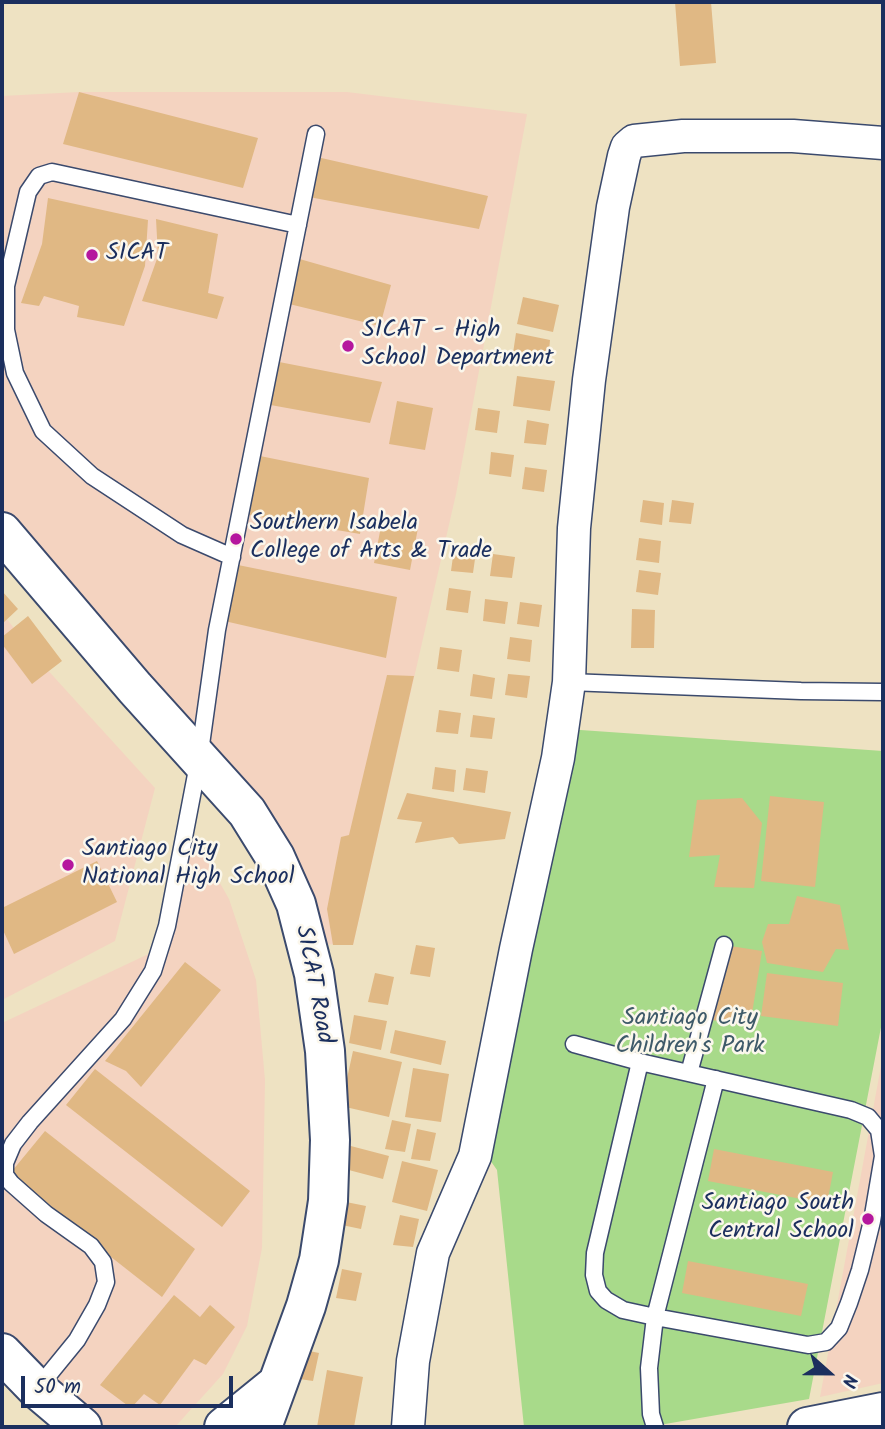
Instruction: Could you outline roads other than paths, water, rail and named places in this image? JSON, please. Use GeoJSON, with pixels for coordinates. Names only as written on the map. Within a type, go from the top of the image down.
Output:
{"type":"FeatureCollection","features":[{"type":"Feature","properties":{"kind":"street"},"geometry":{"type":"LineString","coordinates":[[408,1427],[412,1362],[433,1253],[475,1156],[516,949],[558,758],[569,682],[574,528],[589,380],[613,207],[627,146],[634,141],[716,135],[793,136],[883,143]]}},
{"type":"Feature","properties":{"kind":"street","name":"SICAT Road"},"geometry":{"type":"LineString","coordinates":[[2,532],[135,688],[247,813],[275,857],[296,904],[314,974],[325,1051],[330,1140],[326,1213],[319,1260],[277,1384],[225,1427]]}},
{"type":"Feature","properties":{"kind":"street"},"geometry":{"type":"LineString","coordinates":[[2,1353],[37,1389],[82,1427]]}},
{"type":"Feature","properties":{"kind":"street"},"geometry":{"type":"LineString","coordinates":[[262,1427],[277,1384]]}},
{"type":"Feature","properties":{"kind":"street"},"geometry":{"type":"LineString","coordinates":[[807,1427],[883,1412]]}},
{"type":"Feature","properties":{"kind":"lane"},"geometry":{"type":"LineString","coordinates":[[37,1389],[77,1340],[97,1305],[106,1282],[103,1262],[91,1246],[46,1214],[11,1183],[5,1175],[8,1154],[30,1122],[123,1019],[153,971],[167,926],[199,759],[217,630],[316,134]]}},
{"type":"Feature","properties":{"kind":"lane"},"geometry":{"type":"LineString","coordinates":[[232,557],[182,536],[92,476],[43,431],[15,373],[6,330],[6,286],[27,192],[39,176],[52,172],[298,225]]}},
{"type":"Feature","properties":{"kind":"lane"},"geometry":{"type":"LineString","coordinates":[[569,682],[883,692]]}},
{"type":"Feature","properties":{"kind":"lane"},"geometry":{"type":"LineString","coordinates":[[689,1073],[724,945]]}},
{"type":"Feature","properties":{"kind":"lane"},"geometry":{"type":"LineString","coordinates":[[574,1044],[640,1062],[851,1110],[869,1117],[879,1130],[883,1156],[872,1221],[860,1270],[839,1328],[826,1342],[808,1345],[622,1310],[598,1291],[594,1275],[595,1253],[640,1062]]}},
{"type":"Feature","properties":{"kind":"lane"},"geometry":{"type":"LineString","coordinates":[[655,1427],[651,1414],[649,1368],[655,1317],[716,1079]]}},
{"type":"Feature","properties":{"kind":"place","name":"SICAT"},"geometry":{"type":"Point","coordinates":[92,255]}},
{"type":"Feature","properties":{"kind":"place","name":"SICAT - High School Department"},"geometry":{"type":"Point","coordinates":[348,346]}},
{"type":"Feature","properties":{"kind":"place","name":"Southern Isabela College of Arts & Trade"},"geometry":{"type":"Point","coordinates":[236,539]}},
{"type":"Feature","properties":{"kind":"place","name":"Santiago City National High School"},"geometry":{"type":"Point","coordinates":[68,865]}},
{"type":"Feature","properties":{"kind":"place","name":"Santiago South Central School"},"geometry":{"type":"Point","coordinates":[868,1219]}},
{"type":"Feature","properties":{"kind":"park label","name":"Santiago City Children's Park"},"geometry":{"type":"Point","coordinates":[690,1034]}}]}
